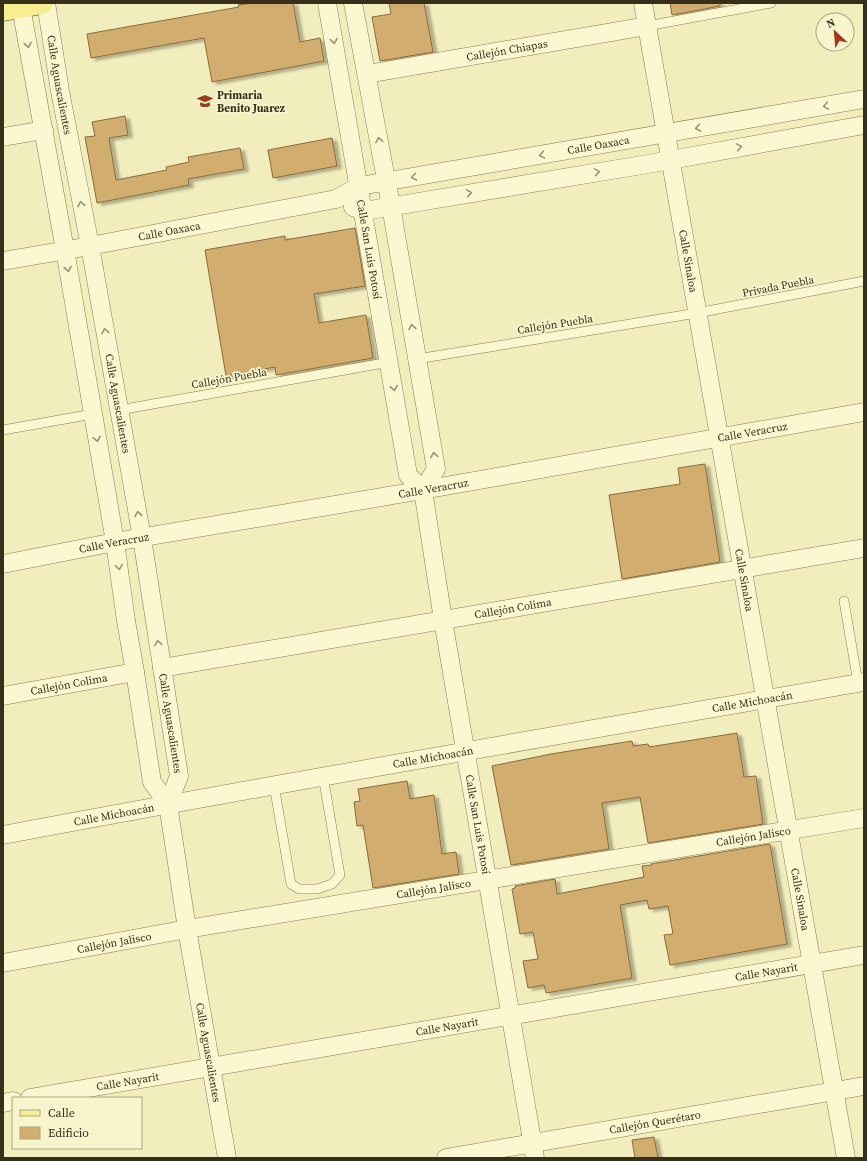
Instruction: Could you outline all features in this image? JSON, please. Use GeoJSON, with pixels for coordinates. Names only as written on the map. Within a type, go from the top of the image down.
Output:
{"type":"FeatureCollection","features":[{"type":"Feature","properties":{"kind":"main road"},"geometry":{"type":"LineString","coordinates":[[12,8],[42,3]]}},
{"type":"Feature","properties":{"kind":"street","name":"Calle Aguascalientes"},"geometry":{"type":"LineString","coordinates":[[46,3],[60,91],[90,246],[142,538],[179,776],[168,804]]}},
{"type":"Feature","properties":{"kind":"street","name":"Calle San Luis Potosí"},"geometry":{"type":"LineString","coordinates":[[327,3],[360,186],[408,475],[423,490],[443,620],[534,1151]]}},
{"type":"Feature","properties":{"kind":"street"},"geometry":{"type":"LineString","coordinates":[[353,3],[391,206],[436,469],[423,490]]}},
{"type":"Feature","properties":{"kind":"street","name":"Calle Sinaloa"},"geometry":{"type":"LineString","coordinates":[[643,3],[846,1158]]}},
{"type":"Feature","properties":{"kind":"street","name":"Calle Aguascalientes"},"geometry":{"type":"LineString","coordinates":[[12,8],[44,130],[115,542],[152,782],[168,804],[187,930],[227,1158]]}},
{"type":"Feature","properties":{"kind":"street","name":"Callejón Chiapas"},"geometry":{"type":"LineString","coordinates":[[367,74],[647,26]]}},
{"type":"Feature","properties":{"kind":"street","name":"Calle Oaxaca"},"geometry":{"type":"LineString","coordinates":[[3,261],[336,199],[360,186],[864,99]]}},
{"type":"Feature","properties":{"kind":"street"},"geometry":{"type":"LineString","coordinates":[[336,199],[364,211],[864,125]]}},
{"type":"Feature","properties":{"kind":"street"},"geometry":{"type":"LineString","coordinates":[[3,137],[44,130]]}},
{"type":"Feature","properties":{"kind":"street","name":"Calle Veracruz"},"geometry":{"type":"LineString","coordinates":[[3,564],[115,542],[423,490],[864,412]]}},
{"type":"Feature","properties":{"kind":"street","name":"Callejón Colima"},"geometry":{"type":"LineString","coordinates":[[162,668],[864,548]]}},
{"type":"Feature","properties":{"kind":"street","name":"Callejón Colima"},"geometry":{"type":"LineString","coordinates":[[3,696],[135,672]]}},
{"type":"Feature","properties":{"kind":"street","name":"Calle Michoacán"},"geometry":{"type":"LineString","coordinates":[[3,835],[465,750],[861,682]]}},
{"type":"Feature","properties":{"kind":"street","name":"Callejón Jalisco"},"geometry":{"type":"LineString","coordinates":[[3,962],[187,930],[864,818]]}},
{"type":"Feature","properties":{"kind":"street","name":"Calle Nayarit"},"geometry":{"type":"LineString","coordinates":[[36,1097],[864,955]]}},
{"type":"Feature","properties":{"kind":"street","name":"Callejón Querétaro"},"geometry":{"type":"LineString","coordinates":[[446,1158],[534,1151],[864,1086]]}},
{"type":"Feature","properties":{"kind":"lane"},"geometry":{"type":"LineString","coordinates":[[647,26],[771,3]]}},
{"type":"Feature","properties":{"kind":"lane","name":"Privada Puebla"},"geometry":{"type":"LineString","coordinates":[[697,313],[864,281]]}},
{"type":"Feature","properties":{"kind":"lane","name":"Callejón Puebla"},"geometry":{"type":"LineString","coordinates":[[417,359],[697,313]]}},
{"type":"Feature","properties":{"kind":"lane","name":"Callejón Puebla"},"geometry":{"type":"LineString","coordinates":[[119,410],[390,362]]}},
{"type":"Feature","properties":{"kind":"lane"},"geometry":{"type":"LineString","coordinates":[[3,430],[93,414]]}},
{"type":"Feature","properties":{"kind":"lane"},"geometry":{"type":"LineString","coordinates":[[844,601],[861,682]]}},
{"type":"Feature","properties":{"kind":"lane"},"geometry":{"type":"LineString","coordinates":[[274,785],[291,884],[299,889],[318,889],[332,884],[340,875],[323,776]]}},
{"type":"Feature","properties":{"kind":"building"},"geometry":{"type":"Polygon","coordinates":[[[252,3],[293,3],[300,42],[320,38],[324,61],[212,82],[204,38],[91,58],[87,34],[239,7],[238,5],[252,3]]]}},
{"type":"Feature","properties":{"kind":"building"},"geometry":{"type":"Polygon","coordinates":[[[389,3],[424,3],[433,52],[380,61],[372,17],[391,14],[389,3]]]}},
{"type":"Feature","properties":{"kind":"building"},"geometry":{"type":"Polygon","coordinates":[[[670,3],[720,3],[720,6],[672,15],[670,3]]]}},
{"type":"Feature","properties":{"kind":"building"},"geometry":{"type":"Polygon","coordinates":[[[125,116],[128,135],[109,138],[116,180],[167,170],[166,167],[189,162],[188,157],[240,148],[244,169],[188,179],[189,185],[97,203],[85,137],[95,136],[92,122],[125,116]]]}},
{"type":"Feature","properties":{"kind":"building"},"geometry":{"type":"Polygon","coordinates":[[[332,138],[337,166],[273,178],[268,150],[332,138]]]}},
{"type":"Feature","properties":{"kind":"building"},"geometry":{"type":"Polygon","coordinates":[[[355,228],[365,286],[314,294],[319,323],[366,315],[373,358],[276,375],[275,367],[226,376],[205,250],[285,236],[285,240],[355,228]]]}},
{"type":"Feature","properties":{"kind":"building"},"geometry":{"type":"Polygon","coordinates":[[[705,464],[720,562],[622,579],[609,495],[680,484],[678,468],[705,464]]]}},
{"type":"Feature","properties":{"kind":"building"},"geometry":{"type":"Polygon","coordinates":[[[737,733],[744,777],[756,776],[763,824],[648,843],[640,797],[602,803],[609,849],[511,865],[492,766],[551,754],[632,741],[633,746],[648,744],[649,747],[737,733]]]}},
{"type":"Feature","properties":{"kind":"building"},"geometry":{"type":"Polygon","coordinates":[[[407,781],[410,799],[434,795],[442,854],[456,852],[459,874],[373,888],[363,825],[357,826],[354,802],[360,801],[358,789],[407,781]]]}},
{"type":"Feature","properties":{"kind":"building"},"geometry":{"type":"Polygon","coordinates":[[[770,844],[787,944],[670,965],[664,935],[673,934],[668,906],[649,909],[647,900],[620,905],[632,978],[546,993],[544,985],[528,988],[523,961],[538,959],[533,932],[520,934],[512,889],[515,888],[515,886],[555,879],[557,894],[644,877],[642,866],[770,844]]]}},
{"type":"Feature","properties":{"kind":"building"},"geometry":{"type":"Polygon","coordinates":[[[654,1137],[658,1158],[635,1158],[632,1140],[654,1137]]]}},
{"type":"Feature","properties":{"kind":"place","name":"Primaria Benito Juarez"},"geometry":{"type":"Point","coordinates":[205,101]}}]}
